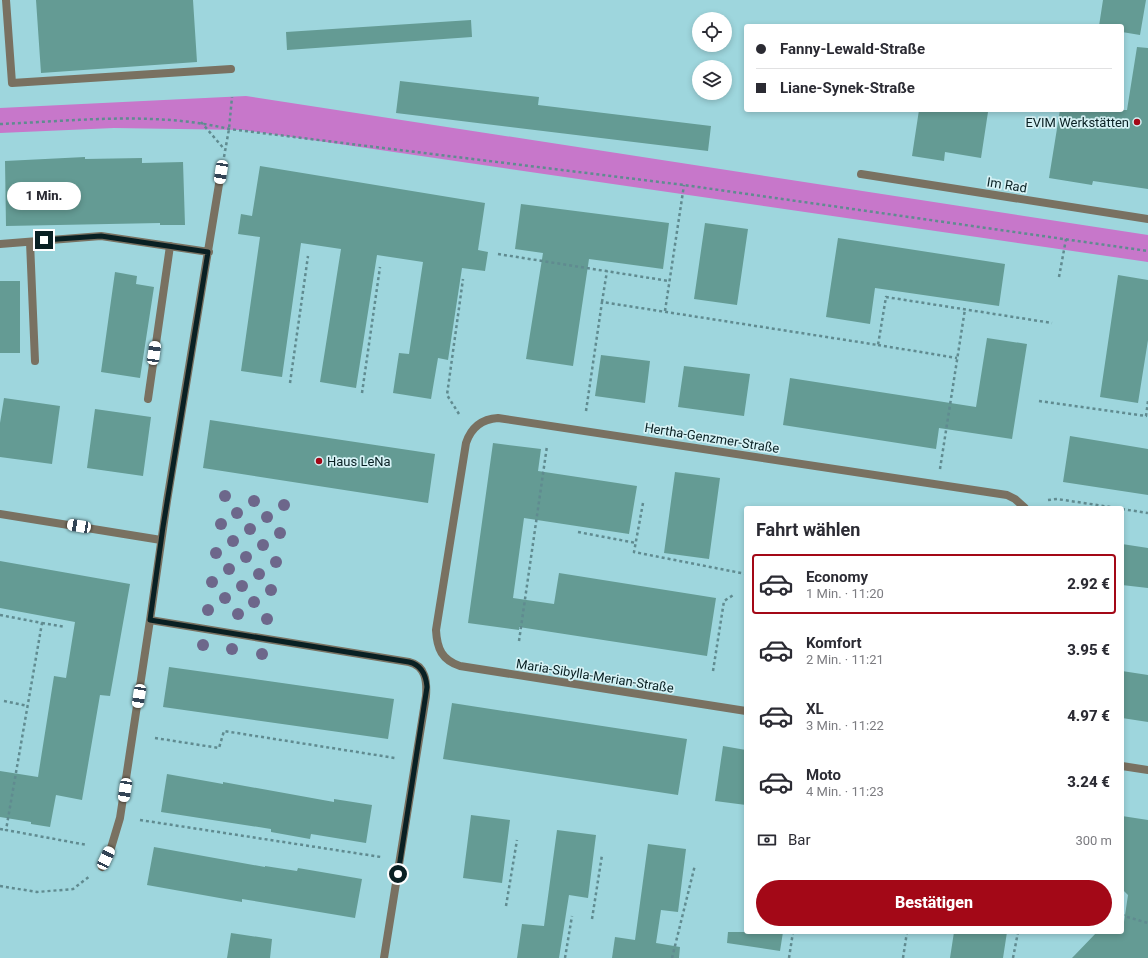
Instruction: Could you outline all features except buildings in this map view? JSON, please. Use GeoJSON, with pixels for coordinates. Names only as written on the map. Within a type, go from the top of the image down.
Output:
{"type":"FeatureCollection","features":[{"type":"Feature","properties":{"kind":"street"},"geometry":{"type":"LineString","coordinates":[[6,0],[12,83],[231,69]]}},
{"type":"Feature","properties":{"kind":"street"},"geometry":{"type":"LineString","coordinates":[[102,867],[111,848],[120,818],[161,540],[221,172]]}},
{"type":"Feature","properties":{"kind":"street","name":"Im Rad"},"geometry":{"type":"LineString","coordinates":[[861,174],[1148,219]]}},
{"type":"Feature","properties":{"kind":"street"},"geometry":{"type":"LineString","coordinates":[[0,244],[101,236],[208,252]]}},
{"type":"Feature","properties":{"kind":"street"},"geometry":{"type":"LineString","coordinates":[[30,242],[34,360]]}},
{"type":"Feature","properties":{"kind":"street"},"geometry":{"type":"LineString","coordinates":[[148,399],[170,246]]}},
{"type":"Feature","properties":{"kind":"street","name":"Hertha-Genzmer-Straße"},"geometry":{"type":"LineString","coordinates":[[443,657],[437,643],[436,630],[455,507],[466,443],[469,434],[482,422],[498,418],[1007,495],[1018,501],[1023,506]]}},
{"type":"Feature","properties":{"kind":"street"},"geometry":{"type":"LineString","coordinates":[[0,514],[161,540]]}},
{"type":"Feature","properties":{"kind":"street"},"geometry":{"type":"LineString","coordinates":[[150,620],[409,662],[418,665],[422,670],[427,687],[384,958]]}},
{"type":"Feature","properties":{"kind":"street","name":"Maria-Sibylla-Merian-Straße"},"geometry":{"type":"LineString","coordinates":[[443,657],[451,663],[468,668],[744,711]]}},
{"type":"Feature","properties":{"kind":"street"},"geometry":{"type":"LineString","coordinates":[[1124,766],[1148,770]]}},
{"type":"Feature","properties":{"kind":"path"},"geometry":{"type":"LineString","coordinates":[[223,161],[230,128],[232,97]]}},
{"type":"Feature","properties":{"kind":"path"},"geometry":{"type":"LineString","coordinates":[[0,124],[136,118],[201,122],[230,128],[684,185],[1148,251]]}},
{"type":"Feature","properties":{"kind":"path"},"geometry":{"type":"LineString","coordinates":[[201,122],[225,150]]}},
{"type":"Feature","properties":{"kind":"path"},"geometry":{"type":"LineString","coordinates":[[664,311],[684,185]]}},
{"type":"Feature","properties":{"kind":"path"},"geometry":{"type":"LineString","coordinates":[[1059,277],[1066,239]]}},
{"type":"Feature","properties":{"kind":"path"},"geometry":{"type":"LineString","coordinates":[[498,254],[669,281]]}},
{"type":"Feature","properties":{"kind":"path"},"geometry":{"type":"LineString","coordinates":[[290,383],[308,256]]}},
{"type":"Feature","properties":{"kind":"path"},"geometry":{"type":"LineString","coordinates":[[362,394],[380,267]]}},
{"type":"Feature","properties":{"kind":"path"},"geometry":{"type":"LineString","coordinates":[[586,411],[607,271]]}},
{"type":"Feature","properties":{"kind":"path"},"geometry":{"type":"LineString","coordinates":[[460,414],[447,395],[463,279]]}},
{"type":"Feature","properties":{"kind":"path"},"geometry":{"type":"LineString","coordinates":[[878,345],[886,297],[1052,323]]}},
{"type":"Feature","properties":{"kind":"path"},"geometry":{"type":"LineString","coordinates":[[602,302],[957,358]]}},
{"type":"Feature","properties":{"kind":"path"},"geometry":{"type":"LineString","coordinates":[[937,485],[965,309]]}},
{"type":"Feature","properties":{"kind":"path"},"geometry":{"type":"LineString","coordinates":[[1040,400],[1146,416],[1148,401]]}},
{"type":"Feature","properties":{"kind":"path"},"geometry":{"type":"LineString","coordinates":[[519,641],[547,446]]}},
{"type":"Feature","properties":{"kind":"path"},"geometry":{"type":"LineString","coordinates":[[1048,500],[1057,499],[1104,506]]}},
{"type":"Feature","properties":{"kind":"path"},"geometry":{"type":"LineString","coordinates":[[643,503],[634,552],[744,574]]}},
{"type":"Feature","properties":{"kind":"path"},"geometry":{"type":"LineString","coordinates":[[1124,509],[1148,513]]}},
{"type":"Feature","properties":{"kind":"path"},"geometry":{"type":"LineString","coordinates":[[578,532],[636,543]]}},
{"type":"Feature","properties":{"kind":"path"},"geometry":{"type":"LineString","coordinates":[[713,670],[724,601],[735,594]]}},
{"type":"Feature","properties":{"kind":"path"},"geometry":{"type":"LineString","coordinates":[[0,615],[65,627]]}},
{"type":"Feature","properties":{"kind":"path"},"geometry":{"type":"LineString","coordinates":[[6,830],[42,623]]}},
{"type":"Feature","properties":{"kind":"path"},"geometry":{"type":"LineString","coordinates":[[4,701],[28,706]]}},
{"type":"Feature","properties":{"kind":"path"},"geometry":{"type":"LineString","coordinates":[[154,738],[219,748],[224,731],[395,758]]}},
{"type":"Feature","properties":{"kind":"path"},"geometry":{"type":"LineString","coordinates":[[140,820],[381,857]]}},
{"type":"Feature","properties":{"kind":"path"},"geometry":{"type":"LineString","coordinates":[[0,829],[86,845]]}},
{"type":"Feature","properties":{"kind":"path"},"geometry":{"type":"LineString","coordinates":[[506,906],[517,840]]}},
{"type":"Feature","properties":{"kind":"path"},"geometry":{"type":"LineString","coordinates":[[592,919],[602,855]]}},
{"type":"Feature","properties":{"kind":"path"},"geometry":{"type":"LineString","coordinates":[[672,958],[695,865]]}},
{"type":"Feature","properties":{"kind":"path"},"geometry":{"type":"LineString","coordinates":[[0,886],[37,892],[73,889],[102,867]]}},
{"type":"Feature","properties":{"kind":"path"},"geometry":{"type":"LineString","coordinates":[[565,958],[572,916]]}},
{"type":"Feature","properties":{"kind":"path"},"geometry":{"type":"LineString","coordinates":[[1124,916],[1148,923]]}},
{"type":"Feature","properties":{"kind":"path"},"geometry":{"type":"LineString","coordinates":[[789,958],[793,934]]}},
{"type":"Feature","properties":{"kind":"path"},"geometry":{"type":"LineString","coordinates":[[903,958],[906,934]]}},
{"type":"Feature","properties":{"kind":"path"},"geometry":{"type":"LineString","coordinates":[[1013,958],[1018,934]]}},
{"type":"Feature","properties":{"kind":"shaded area"},"geometry":{"type":"Polygon","coordinates":[[[246,96],[1148,235],[1148,262],[243,130],[114,128],[0,133],[0,108],[246,96]]]}},
{"type":"Feature","properties":{"kind":"place","name":"EVIM Werkstätten"},"geometry":{"type":"Point","coordinates":[1137,122]}},
{"type":"Feature","properties":{"kind":"place","name":"Haus LeNa"},"geometry":{"type":"Point","coordinates":[319,461]}},
{"type":"Feature","properties":{"kind":"route"},"geometry":{"type":"LineString","coordinates":[[44,240],[101,236],[208,252],[163,527],[150,620],[409,662],[418,665],[425,675],[427,687],[398,874]]}}]}
